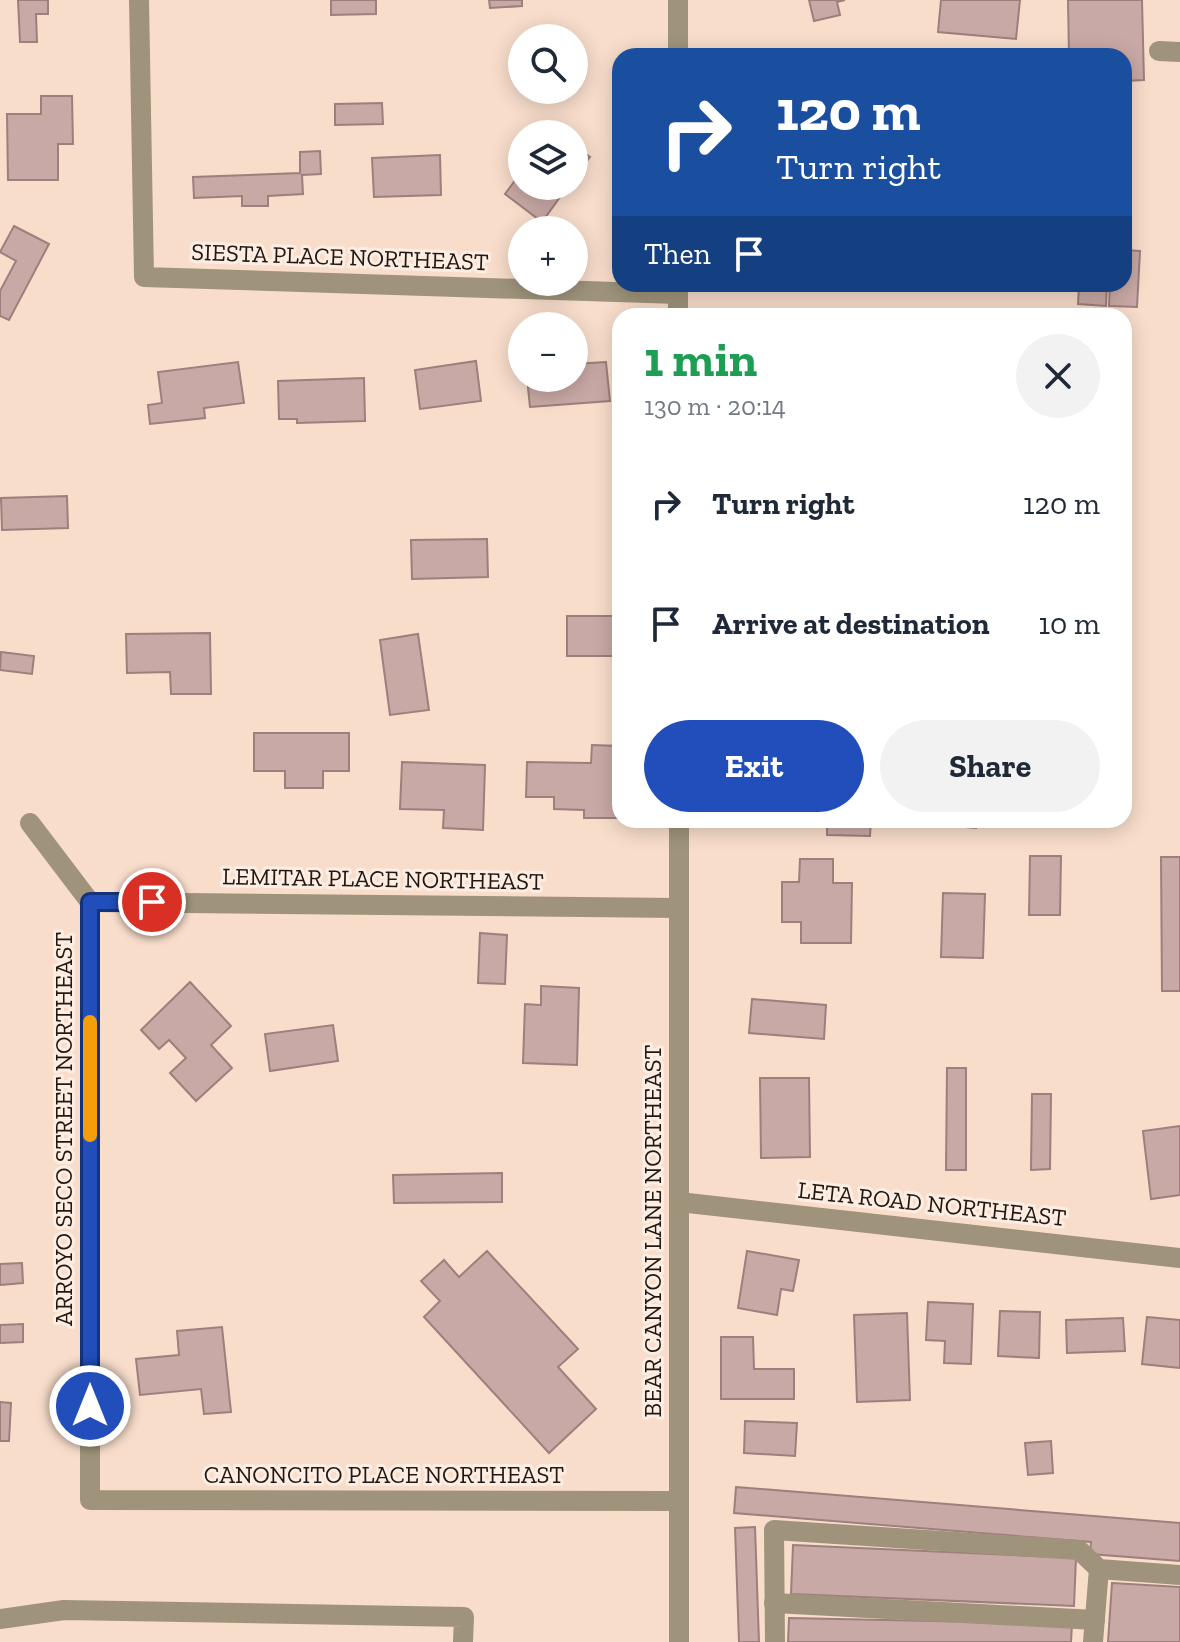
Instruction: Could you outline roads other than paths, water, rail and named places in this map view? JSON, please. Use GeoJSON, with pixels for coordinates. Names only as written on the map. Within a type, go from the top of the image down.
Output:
{"type":"FeatureCollection","features":[{"type":"Feature","properties":{"kind":"street","name":"SIESTA PLACE NORTHEAST"},"geometry":{"type":"LineString","coordinates":[[139,0],[144,277],[612,288]]}},
{"type":"Feature","properties":{"kind":"street"},"geometry":{"type":"LineString","coordinates":[[678,0],[678,48]]}},
{"type":"Feature","properties":{"kind":"street"},"geometry":{"type":"LineString","coordinates":[[30,823],[90,902]]}},
{"type":"Feature","properties":{"kind":"street","name":"BEAR CANYON LANE NORTHEAST"},"geometry":{"type":"LineString","coordinates":[[679,828],[679,1642]]}},
{"type":"Feature","properties":{"kind":"street","name":"LEMITAR PLACE NORTHEAST"},"geometry":{"type":"LineString","coordinates":[[90,902],[679,908]]}},
{"type":"Feature","properties":{"kind":"street","name":"ARROYO SECO STREET NORTHEAST"},"geometry":{"type":"LineString","coordinates":[[90,902],[90,1500]]}},
{"type":"Feature","properties":{"kind":"street","name":"LETA ROAD NORTHEAST"},"geometry":{"type":"LineString","coordinates":[[679,1202],[1180,1258]]}},
{"type":"Feature","properties":{"kind":"street","name":"CANONCITO PLACE NORTHEAST"},"geometry":{"type":"LineString","coordinates":[[90,1500],[679,1501]]}},
{"type":"Feature","properties":{"kind":"street"},"geometry":{"type":"LineString","coordinates":[[775,1642],[774,1530],[1079,1550],[1099,1569],[1180,1575]]}},
{"type":"Feature","properties":{"kind":"street"},"geometry":{"type":"LineString","coordinates":[[1093,1642],[1099,1569]]}},
{"type":"Feature","properties":{"kind":"street"},"geometry":{"type":"LineString","coordinates":[[774,1603],[1095,1620]]}},
{"type":"Feature","properties":{"kind":"street"},"geometry":{"type":"LineString","coordinates":[[0,1619],[64,1610],[464,1617],[463,1642]]}}]}
